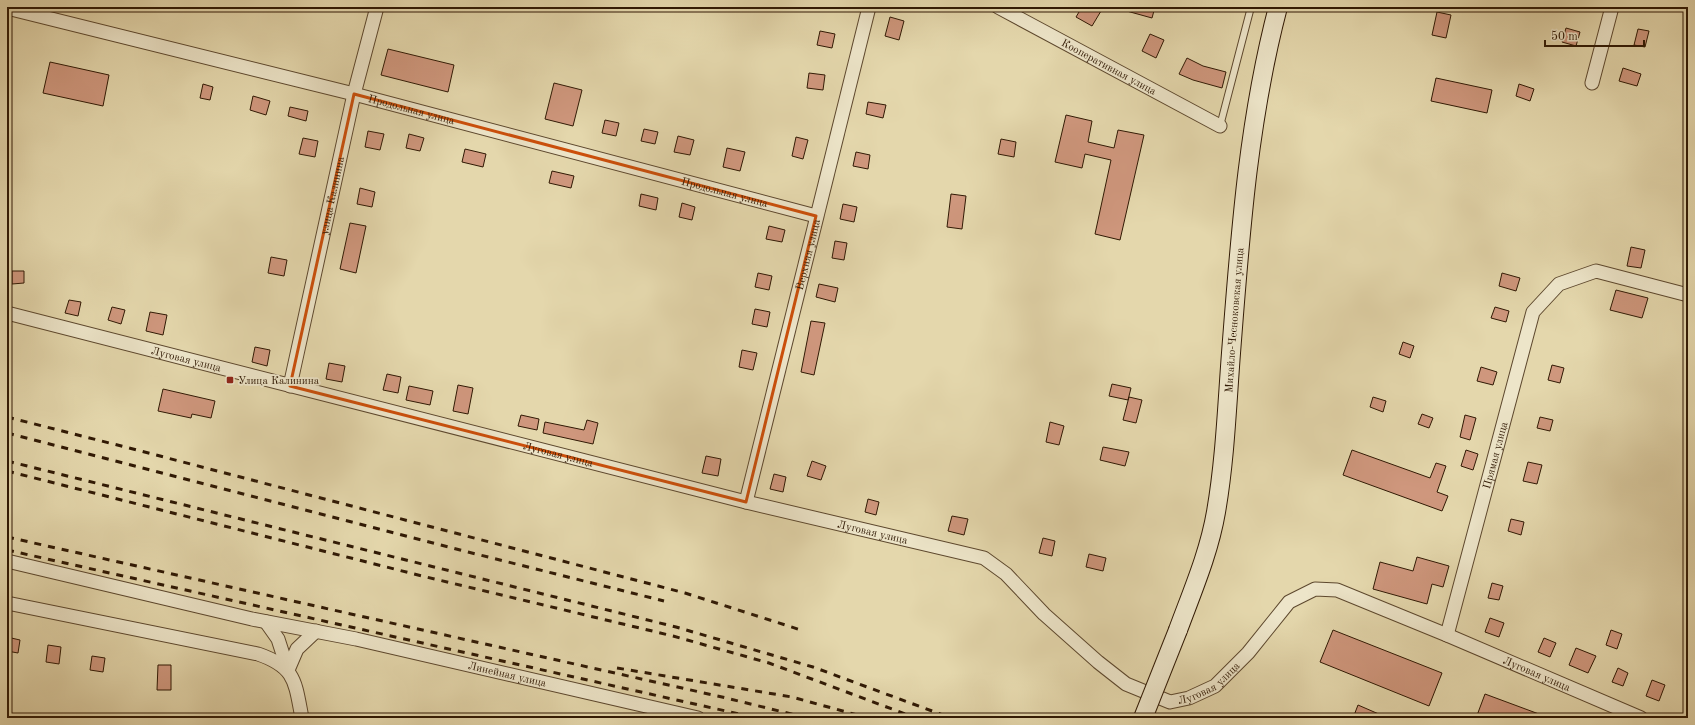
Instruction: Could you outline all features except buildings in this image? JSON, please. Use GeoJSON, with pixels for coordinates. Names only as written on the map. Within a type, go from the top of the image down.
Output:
{"type":"FeatureCollection","features":[{"type":"Feature","properties":{"kind":"street","name":"улица Калинина"},"geometry":{"type":"LineString","coordinates":[[290,386],[354,94],[377,7]]}},
{"type":"Feature","properties":{"kind":"street","name":"Верхняя улица"},"geometry":{"type":"LineString","coordinates":[[746,502],[869,7]]}},
{"type":"Feature","properties":{"kind":"street","name":"Кооперативная улица"},"geometry":{"type":"LineString","coordinates":[[998,7],[1220,126]]}},
{"type":"Feature","properties":{"kind":"street","name":"Михайло-Чесноковская улица"},"geometry":{"type":"LineString","coordinates":[[1143,718],[1202,566],[1216,512],[1248,162],[1258,92],[1278,7]]}},
{"type":"Feature","properties":{"kind":"street"},"geometry":{"type":"LineString","coordinates":[[1592,83],[1612,7]]}},
{"type":"Feature","properties":{"kind":"street","name":"Продольная улица"},"geometry":{"type":"LineString","coordinates":[[7,8],[354,94],[816,216]]}},
{"type":"Feature","properties":{"kind":"street","name":"Прямая улица"},"geometry":{"type":"LineString","coordinates":[[1447,635],[1533,312],[1559,284],[1596,271],[1688,295]]}},
{"type":"Feature","properties":{"kind":"street","name":"Луговая улица"},"geometry":{"type":"LineString","coordinates":[[7,313],[746,502],[984,558],[1006,574],[1044,614],[1126,684],[1170,702],[1189,698],[1215,686],[1248,653],[1289,602],[1315,589],[1337,590],[1447,635],[1641,718]]}},
{"type":"Feature","properties":{"kind":"street","name":"Линейная улица"},"geometry":{"type":"LineString","coordinates":[[7,561],[266,622],[356,639],[698,718]]}},
{"type":"Feature","properties":{"kind":"street"},"geometry":{"type":"LineString","coordinates":[[7,603],[258,654],[274,660],[288,670]]}},
{"type":"Feature","properties":{"kind":"street"},"geometry":{"type":"LineString","coordinates":[[266,622],[278,639],[288,670],[295,682],[302,718]]}},
{"type":"Feature","properties":{"kind":"street"},"geometry":{"type":"LineString","coordinates":[[288,670],[297,649],[316,631]]}},
{"type":"Feature","properties":{"kind":"lane"},"geometry":{"type":"LineString","coordinates":[[1220,126],[1250,7]]}},
{"type":"Feature","properties":{"kind":"highlighted area"},"geometry":{"type":"Polygon","coordinates":[[[354,94],[816,216],[746,502],[290,386],[354,94]]]}},
{"type":"Feature","properties":{"kind":"railway"},"geometry":{"type":"LineString","coordinates":[[7,417],[685,593],[804,631]]}},
{"type":"Feature","properties":{"kind":"railway"},"geometry":{"type":"LineString","coordinates":[[7,433],[664,601]]}},
{"type":"Feature","properties":{"kind":"railway"},"geometry":{"type":"LineString","coordinates":[[7,461],[676,627],[813,667],[951,718]]}},
{"type":"Feature","properties":{"kind":"railway"},"geometry":{"type":"LineString","coordinates":[[7,471],[418,575],[673,636],[769,663],[916,718]]}},
{"type":"Feature","properties":{"kind":"railway"},"geometry":{"type":"LineString","coordinates":[[7,537],[722,697],[808,718]]}},
{"type":"Feature","properties":{"kind":"railway"},"geometry":{"type":"LineString","coordinates":[[7,550],[757,718]]}},
{"type":"Feature","properties":{"kind":"railway"},"geometry":{"type":"LineString","coordinates":[[617,668],[792,697],[868,718]]}},
{"type":"Feature","properties":{"kind":"place","name":"Улица Калинина"},"geometry":{"type":"Point","coordinates":[230,380]}}]}
